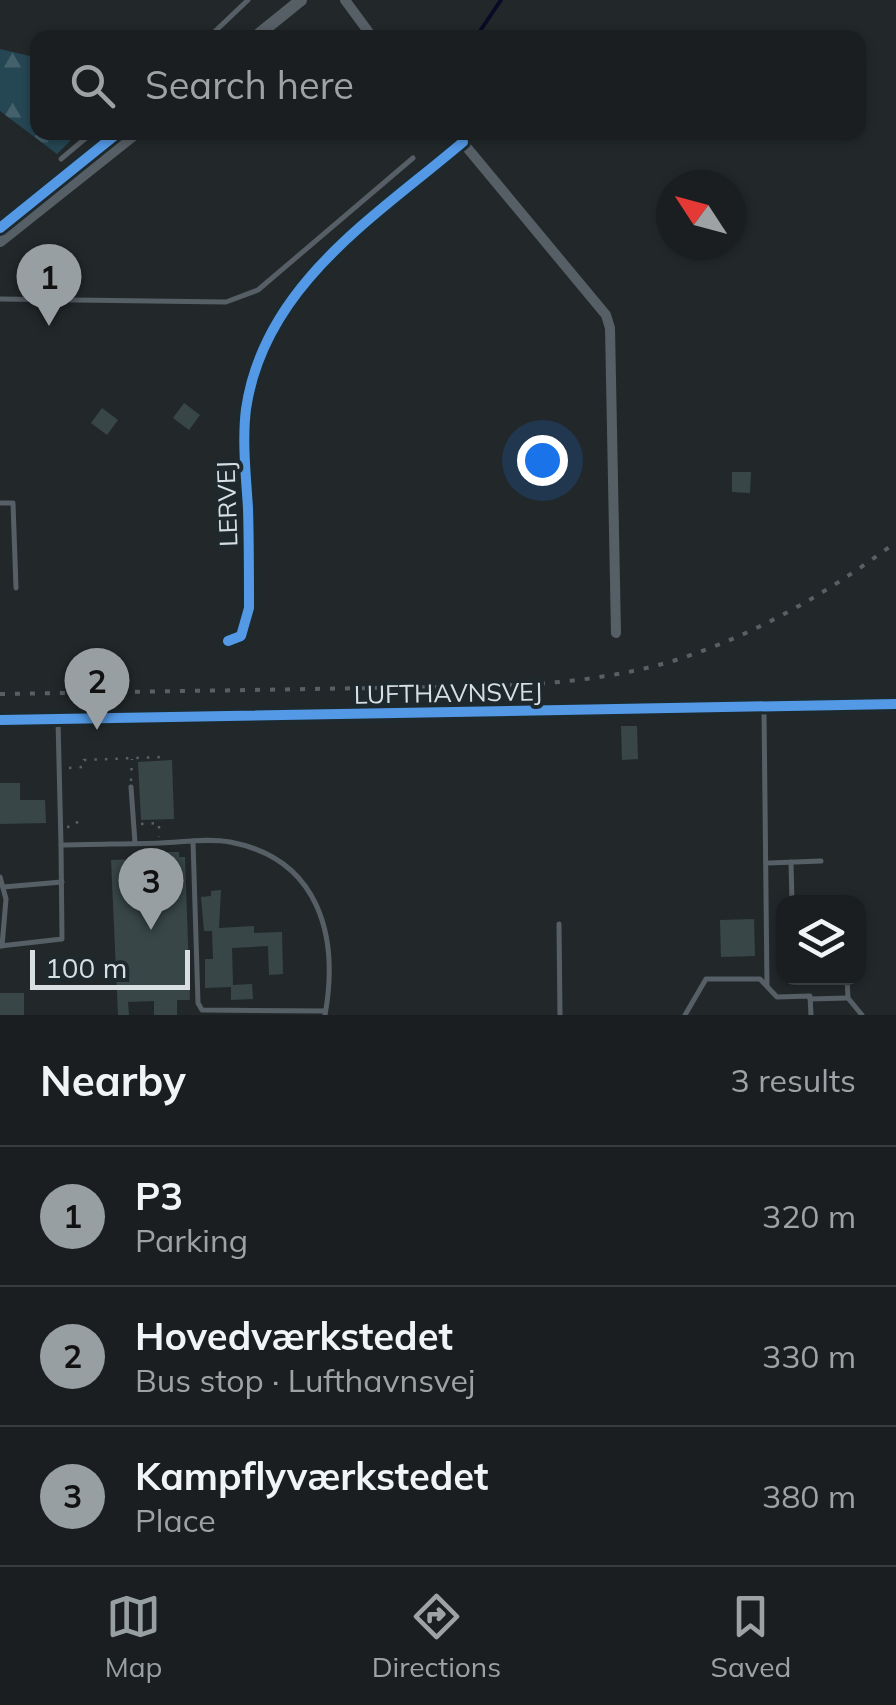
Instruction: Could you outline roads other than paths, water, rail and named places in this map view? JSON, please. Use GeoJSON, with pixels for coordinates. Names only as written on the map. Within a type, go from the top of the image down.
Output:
{"type":"FeatureCollection","features":[{"type":"Feature","properties":{"kind":"street"},"geometry":{"type":"LineString","coordinates":[[264,30],[301,0]]}},
{"type":"Feature","properties":{"kind":"street"},"geometry":{"type":"LineString","coordinates":[[345,0],[368,30]]}},
{"type":"Feature","properties":{"kind":"street"},"geometry":{"type":"LineString","coordinates":[[0,241],[127,140]]}},
{"type":"Feature","properties":{"kind":"street"},"geometry":{"type":"LineString","coordinates":[[463,142],[606,315],[610,328],[616,633]]}},
{"type":"Feature","properties":{"kind":"street","name":"LERVEJ"},"geometry":{"type":"LineString","coordinates":[[228,641],[241,636],[249,608],[246,410],[256,366],[274,324],[298,287],[320,264],[463,142]]}},
{"type":"Feature","properties":{"kind":"street","name":"LUFTHAVNSVEJ"},"geometry":{"type":"LineString","coordinates":[[0,720],[896,704]]}},
{"type":"Feature","properties":{"kind":"lane"},"geometry":{"type":"LineString","coordinates":[[216,30],[248,0]]}},
{"type":"Feature","properties":{"kind":"lane"},"geometry":{"type":"LineString","coordinates":[[61,159],[84,140]]}},
{"type":"Feature","properties":{"kind":"lane"},"geometry":{"type":"LineString","coordinates":[[0,299],[226,302],[258,290],[413,158]]}},
{"type":"Feature","properties":{"kind":"lane"},"geometry":{"type":"LineString","coordinates":[[0,503],[12,503],[16,588]]}},
{"type":"Feature","properties":{"kind":"lane"},"geometry":{"type":"LineString","coordinates":[[764,707],[767,986]]}},
{"type":"Feature","properties":{"kind":"lane"},"geometry":{"type":"LineString","coordinates":[[58,719],[62,882],[62,939],[1,946],[6,899],[1,882],[62,882]]}},
{"type":"Feature","properties":{"kind":"lane"},"geometry":{"type":"LineString","coordinates":[[132,787],[135,843]]}},
{"type":"Feature","properties":{"kind":"lane"},"geometry":{"type":"LineString","coordinates":[[61,844],[218,840],[248,847],[287,869],[308,890],[325,925],[330,947],[325,1013],[202,1010],[198,1003],[193,842]]}},
{"type":"Feature","properties":{"kind":"lane"},"geometry":{"type":"LineString","coordinates":[[792,862],[792,895]]}},
{"type":"Feature","properties":{"kind":"lane"},"geometry":{"type":"LineString","coordinates":[[767,863],[821,862]]}},
{"type":"Feature","properties":{"kind":"lane"},"geometry":{"type":"LineString","coordinates":[[558,924],[560,1015]]}},
{"type":"Feature","properties":{"kind":"lane"},"geometry":{"type":"LineString","coordinates":[[686,1015],[706,979],[760,979],[777,997],[810,996],[811,1015]]}},
{"type":"Feature","properties":{"kind":"lane"},"geometry":{"type":"LineString","coordinates":[[847,985],[848,998],[862,1015]]}},
{"type":"Feature","properties":{"kind":"lane"},"geometry":{"type":"LineString","coordinates":[[810,999],[848,998]]}},
{"type":"Feature","properties":{"kind":"waterway"},"geometry":{"type":"LineString","coordinates":[[481,30],[501,0]]}},
{"type":"Feature","properties":{"kind":"railway"},"geometry":{"type":"LineString","coordinates":[[0,694],[487,686],[602,677],[676,660],[735,638],[818,595],[896,542]]}},
{"type":"Feature","properties":{"kind":"place","name":"P3"},"geometry":{"type":"Point","coordinates":[49,326]}},
{"type":"Feature","properties":{"kind":"place","name":"Hovedværkstedet"},"geometry":{"type":"Point","coordinates":[97,730]}},
{"type":"Feature","properties":{"kind":"place","name":"Kampflyværkstedet"},"geometry":{"type":"Point","coordinates":[151,930]}}]}
